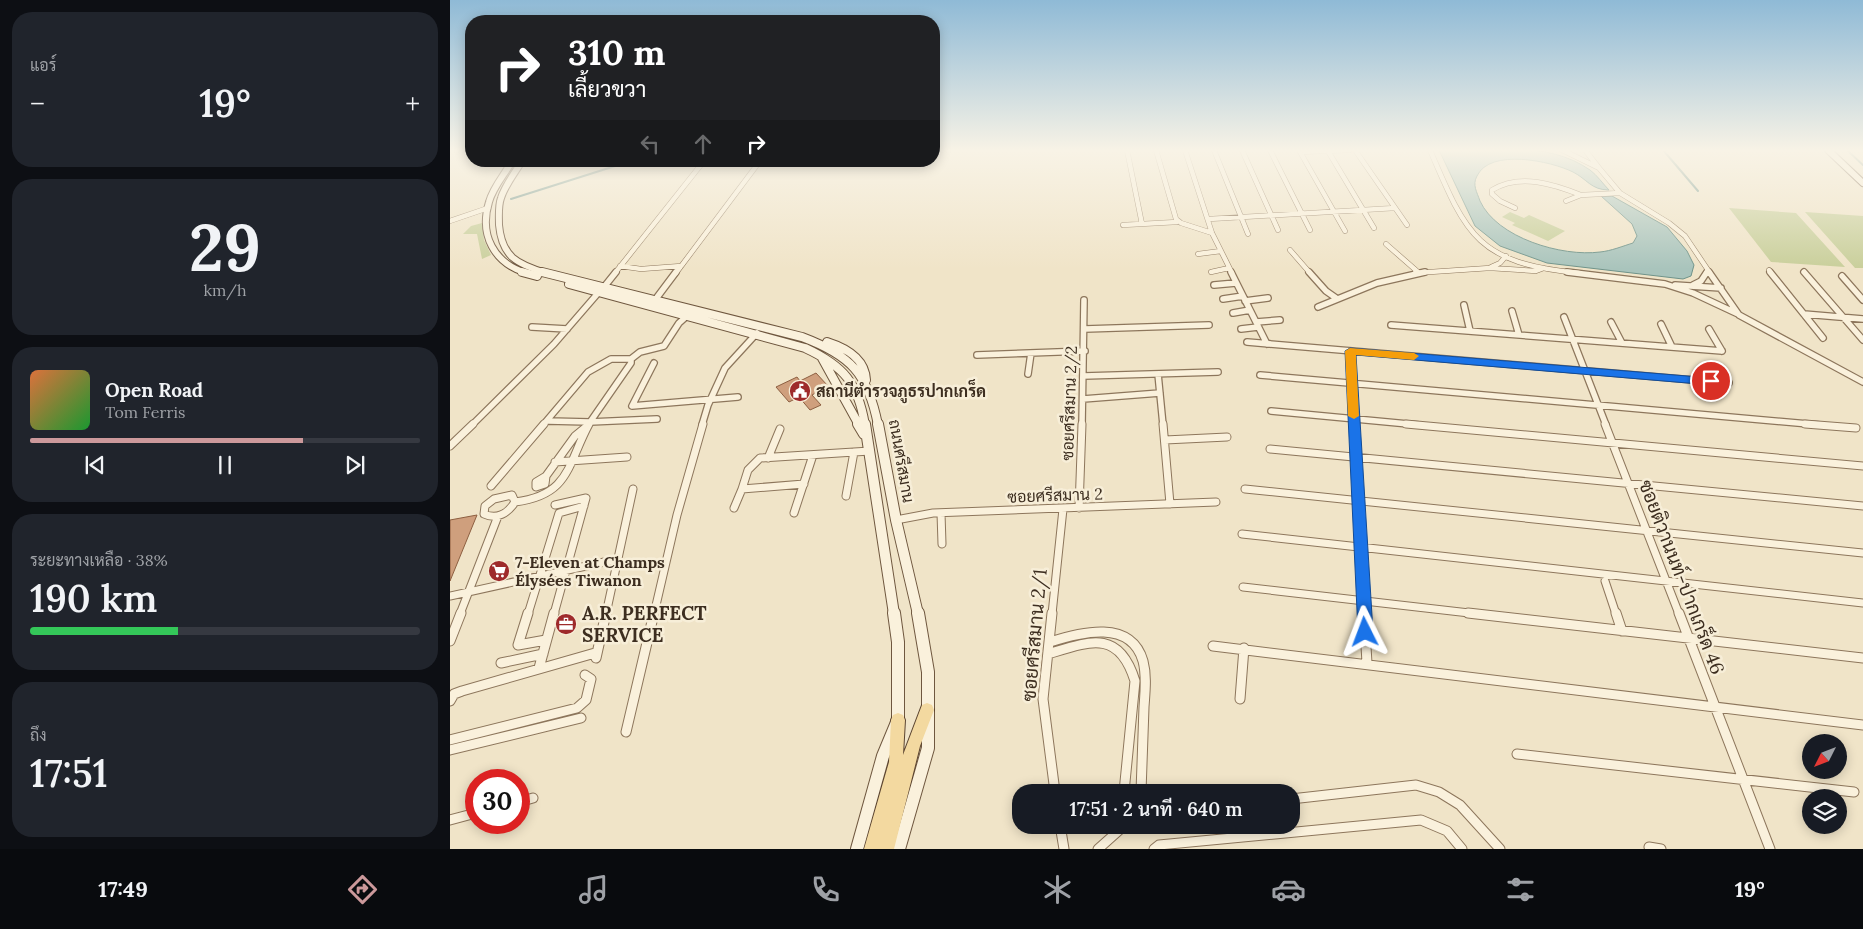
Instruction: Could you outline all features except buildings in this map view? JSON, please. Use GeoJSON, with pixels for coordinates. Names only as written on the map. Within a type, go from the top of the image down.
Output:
{"type":"FeatureCollection","features":[{"type":"Feature","properties":{"kind":"main road","name":"ถนนศรีสมาน"},"geometry":{"type":"LineString","coordinates":[[496,190],[488,208],[487,221],[491,249],[503,263],[522,272],[655,300],[802,337],[826,346],[846,358],[866,383],[875,408],[896,520],[923,636],[928,672],[927,710],[930,725],[928,748],[899,849]]}},
{"type":"Feature","properties":{"kind":"main road","name":"ถนนศรีสมาน"},"geometry":{"type":"LineString","coordinates":[[506,190],[499,202],[500,233],[504,250],[518,263],[602,290],[792,343],[819,354],[841,370],[853,384],[861,402],[869,446],[898,642],[898,720],[884,756],[856,849]]}},
{"type":"Feature","properties":{"kind":"main road"},"geometry":{"type":"LineString","coordinates":[[819,354],[835,379],[869,446]]}},
{"type":"Feature","properties":{"kind":"main road"},"geometry":{"type":"LineString","coordinates":[[886,849],[913,746],[927,710]]}},
{"type":"Feature","properties":{"kind":"main road"},"geometry":{"type":"LineString","coordinates":[[872,849],[896,762],[898,720]]}},
{"type":"Feature","properties":{"kind":"street"},"geometry":{"type":"LineString","coordinates":[[450,446],[551,346],[602,290],[681,190]]}},
{"type":"Feature","properties":{"kind":"street"},"geometry":{"type":"LineString","coordinates":[[655,300],[738,190]]}},
{"type":"Feature","properties":{"kind":"street"},"geometry":{"type":"LineString","coordinates":[[1135,190],[1142,224]]}},
{"type":"Feature","properties":{"kind":"street"},"geometry":{"type":"LineString","coordinates":[[1168,190],[1178,222]]}},
{"type":"Feature","properties":{"kind":"street"},"geometry":{"type":"LineString","coordinates":[[1199,190],[1212,234],[1267,344]]}},
{"type":"Feature","properties":{"kind":"street"},"geometry":{"type":"LineString","coordinates":[[1230,190],[1248,234]]}},
{"type":"Feature","properties":{"kind":"street"},"geometry":{"type":"LineString","coordinates":[[1259,190],[1278,230]]}},
{"type":"Feature","properties":{"kind":"street"},"geometry":{"type":"LineString","coordinates":[[1290,190],[1310,230]]}},
{"type":"Feature","properties":{"kind":"street"},"geometry":{"type":"LineString","coordinates":[[1321,190],[1345,231]]}},
{"type":"Feature","properties":{"kind":"street"},"geometry":{"type":"LineString","coordinates":[[1351,190],[1374,228]]}},
{"type":"Feature","properties":{"kind":"street"},"geometry":{"type":"LineString","coordinates":[[1382,190],[1407,225]]}},
{"type":"Feature","properties":{"kind":"street"},"geometry":{"type":"LineString","coordinates":[[1449,190],[1467,227],[1479,240],[1506,256],[1544,268],[1664,284],[1721,288]]}},
{"type":"Feature","properties":{"kind":"street"},"geometry":{"type":"LineString","coordinates":[[1492,190],[1492,194],[1500,202],[1515,208]]}},
{"type":"Feature","properties":{"kind":"street"},"geometry":{"type":"LineString","coordinates":[[1563,190],[1580,195]]}},
{"type":"Feature","properties":{"kind":"street"},"geometry":{"type":"LineString","coordinates":[[1617,190],[1669,223],[1685,236],[1740,315]]}},
{"type":"Feature","properties":{"kind":"street"},"geometry":{"type":"LineString","coordinates":[[1566,201],[1580,195],[1620,193]]}},
{"type":"Feature","properties":{"kind":"street"},"geometry":{"type":"LineString","coordinates":[[450,221],[488,208]]}},
{"type":"Feature","properties":{"kind":"street"},"geometry":{"type":"LineString","coordinates":[[1209,219],[1395,208]]}},
{"type":"Feature","properties":{"kind":"street"},"geometry":{"type":"LineString","coordinates":[[1123,225],[1178,222],[1212,234]]}},
{"type":"Feature","properties":{"kind":"street"},"geometry":{"type":"LineString","coordinates":[[1386,244],[1418,272]]}},
{"type":"Feature","properties":{"kind":"street"},"geometry":{"type":"LineString","coordinates":[[1290,250],[1326,290],[1336,298]]}},
{"type":"Feature","properties":{"kind":"street"},"geometry":{"type":"LineString","coordinates":[[1198,254],[1220,251]]}},
{"type":"Feature","properties":{"kind":"street"},"geometry":{"type":"LineString","coordinates":[[1490,268],[1500,263],[1506,256]]}},
{"type":"Feature","properties":{"kind":"street"},"geometry":{"type":"LineString","coordinates":[[1506,269],[1520,261]]}},
{"type":"Feature","properties":{"kind":"street"},"geometry":{"type":"LineString","coordinates":[[620,266],[642,269],[681,266]]}},
{"type":"Feature","properties":{"kind":"street"},"geometry":{"type":"LineString","coordinates":[[1211,272],[1229,268]]}},
{"type":"Feature","properties":{"kind":"street"},"geometry":{"type":"LineString","coordinates":[[1318,307],[1336,298],[1418,272],[1490,268],[1536,271],[1544,268]]}},
{"type":"Feature","properties":{"kind":"street"},"geometry":{"type":"LineString","coordinates":[[1692,286],[1701,281],[1708,270]]}},
{"type":"Feature","properties":{"kind":"street"},"geometry":{"type":"LineString","coordinates":[[1770,270],[1823,338]]}},
{"type":"Feature","properties":{"kind":"street"},"geometry":{"type":"LineString","coordinates":[[1804,272],[1863,340]]}},
{"type":"Feature","properties":{"kind":"street"},"geometry":{"type":"LineString","coordinates":[[1842,276],[1863,300]]}},
{"type":"Feature","properties":{"kind":"street"},"geometry":{"type":"LineString","coordinates":[[1214,285],[1236,283]]}},
{"type":"Feature","properties":{"kind":"street"},"geometry":{"type":"LineString","coordinates":[[1664,284],[1698,295],[1740,315],[1863,382]]}},
{"type":"Feature","properties":{"kind":"street"},"geometry":{"type":"LineString","coordinates":[[1223,299],[1268,298]]}},
{"type":"Feature","properties":{"kind":"street","name":"ซอยศรีสมาน 2/2"},"geometry":{"type":"LineString","coordinates":[[1079,508],[1085,351],[1084,300]]}},
{"type":"Feature","properties":{"kind":"street"},"geometry":{"type":"LineString","coordinates":[[1464,305],[1470,331]]}},
{"type":"Feature","properties":{"kind":"street"},"geometry":{"type":"LineString","coordinates":[[1233,313],[1250,310]]}},
{"type":"Feature","properties":{"kind":"street"},"geometry":{"type":"LineString","coordinates":[[1512,311],[1520,335]]}},
{"type":"Feature","properties":{"kind":"street"},"geometry":{"type":"LineString","coordinates":[[1804,314],[1863,319]]}},
{"type":"Feature","properties":{"kind":"street"},"geometry":{"type":"LineString","coordinates":[[491,486],[594,368],[614,358],[636,360],[638,353],[664,346],[679,323],[688,315]]}},
{"type":"Feature","properties":{"kind":"street","name":"ซอยติวานนท์-ปากเกร็ด 46"},"geometry":{"type":"LineString","coordinates":[[1564,318],[1770,849]]}},
{"type":"Feature","properties":{"kind":"street"},"geometry":{"type":"LineString","coordinates":[[1240,329],[1280,320]]}},
{"type":"Feature","properties":{"kind":"street"},"geometry":{"type":"LineString","coordinates":[[1611,322],[1622,343]]}},
{"type":"Feature","properties":{"kind":"street"},"geometry":{"type":"LineString","coordinates":[[1661,324],[1672,347]]}},
{"type":"Feature","properties":{"kind":"street"},"geometry":{"type":"LineString","coordinates":[[1084,329],[1209,325]]}},
{"type":"Feature","properties":{"kind":"street"},"geometry":{"type":"LineString","coordinates":[[1391,325],[1722,351],[1709,329]]}},
{"type":"Feature","properties":{"kind":"street"},"geometry":{"type":"LineString","coordinates":[[532,328],[567,328]]}},
{"type":"Feature","properties":{"kind":"street"},"geometry":{"type":"LineString","coordinates":[[626,732],[677,515],[710,400],[725,368],[757,333]]}},
{"type":"Feature","properties":{"kind":"street"},"geometry":{"type":"LineString","coordinates":[[1246,342],[1728,383]]}},
{"type":"Feature","properties":{"kind":"street"},"geometry":{"type":"LineString","coordinates":[[977,356],[1085,351]]}},
{"type":"Feature","properties":{"kind":"street"},"geometry":{"type":"LineString","coordinates":[[1350,351],[1367,663]]}},
{"type":"Feature","properties":{"kind":"street"},"geometry":{"type":"LineString","coordinates":[[1028,374],[1031,353]]}},
{"type":"Feature","properties":{"kind":"street"},"geometry":{"type":"LineString","coordinates":[[516,502],[515,498],[507,495],[489,502],[483,511],[484,514],[492,517],[498,516],[506,512],[516,502],[538,499],[555,490],[572,462],[589,424],[631,361]]}},
{"type":"Feature","properties":{"kind":"street"},"geometry":{"type":"LineString","coordinates":[[654,363],[632,406],[738,397]]}},
{"type":"Feature","properties":{"kind":"street"},"geometry":{"type":"LineString","coordinates":[[1084,376],[1218,372]]}},
{"type":"Feature","properties":{"kind":"street"},"geometry":{"type":"LineString","coordinates":[[1158,374],[1170,504]]}},
{"type":"Feature","properties":{"kind":"street"},"geometry":{"type":"LineString","coordinates":[[1260,375],[1856,428]]}},
{"type":"Feature","properties":{"kind":"street"},"geometry":{"type":"LineString","coordinates":[[1083,399],[1160,393]]}},
{"type":"Feature","properties":{"kind":"street"},"geometry":{"type":"LineString","coordinates":[[1271,411],[1863,466]]}},
{"type":"Feature","properties":{"kind":"street"},"geometry":{"type":"LineString","coordinates":[[548,422],[589,424],[657,418]]}},
{"type":"Feature","properties":{"kind":"street"},"geometry":{"type":"LineString","coordinates":[[546,476],[575,436],[589,424]]}},
{"type":"Feature","properties":{"kind":"street"},"geometry":{"type":"LineString","coordinates":[[768,458],[780,428]]}},
{"type":"Feature","properties":{"kind":"street"},"geometry":{"type":"LineString","coordinates":[[1165,440],[1227,437]]}},
{"type":"Feature","properties":{"kind":"street"},"geometry":{"type":"LineString","coordinates":[[734,508],[751,465],[760,458],[854,452],[869,446]]}},
{"type":"Feature","properties":{"kind":"street"},"geometry":{"type":"LineString","coordinates":[[1270,449],[1863,506]]}},
{"type":"Feature","properties":{"kind":"street"},"geometry":{"type":"LineString","coordinates":[[846,496],[854,452]]}},
{"type":"Feature","properties":{"kind":"street"},"geometry":{"type":"LineString","coordinates":[[794,513],[813,455]]}},
{"type":"Feature","properties":{"kind":"street"},"geometry":{"type":"LineString","coordinates":[[555,462],[626,457]]}},
{"type":"Feature","properties":{"kind":"street"},"geometry":{"type":"LineString","coordinates":[[742,489],[804,484]]}},
{"type":"Feature","properties":{"kind":"street"},"geometry":{"type":"LineString","coordinates":[[450,701],[454,694],[462,691],[539,668],[596,656],[633,489]]}},
{"type":"Feature","properties":{"kind":"street"},"geometry":{"type":"LineString","coordinates":[[1245,489],[1863,553]]}},
{"type":"Feature","properties":{"kind":"street"},"geometry":{"type":"LineString","coordinates":[[539,668],[586,498],[555,505]]}},
{"type":"Feature","properties":{"kind":"street","name":"ซอยศรีสมาน 2"},"geometry":{"type":"LineString","coordinates":[[896,520],[941,513],[1216,502]]}},
{"type":"Feature","properties":{"kind":"street"},"geometry":{"type":"LineString","coordinates":[[546,640],[517,644],[559,514],[584,506]]}},
{"type":"Feature","properties":{"kind":"street","name":"ซอยศรีสมาน 2/1"},"geometry":{"type":"LineString","coordinates":[[1054,784],[1043,698],[1063,509]]}},
{"type":"Feature","properties":{"kind":"street"},"geometry":{"type":"LineString","coordinates":[[941,513],[943,522],[942,544]]}},
{"type":"Feature","properties":{"kind":"street"},"geometry":{"type":"LineString","coordinates":[[450,641],[498,516]]}},
{"type":"Feature","properties":{"kind":"street"},"geometry":{"type":"LineString","coordinates":[[1242,534],[1863,603]]}},
{"type":"Feature","properties":{"kind":"street"},"geometry":{"type":"LineString","coordinates":[[450,596],[618,559]]}},
{"type":"Feature","properties":{"kind":"street"},"geometry":{"type":"LineString","coordinates":[[1605,581],[1622,631]]}},
{"type":"Feature","properties":{"kind":"street"},"geometry":{"type":"LineString","coordinates":[[1243,587],[1863,658]]}},
{"type":"Feature","properties":{"kind":"street"},"geometry":{"type":"LineString","coordinates":[[1050,642],[1092,629],[1112,632],[1128,639],[1141,655],[1145,677],[1141,784]]}},
{"type":"Feature","properties":{"kind":"street"},"geometry":{"type":"LineString","coordinates":[[1048,654],[1078,645],[1112,644],[1122,650],[1132,664],[1135,681],[1125,784]]}},
{"type":"Feature","properties":{"kind":"street"},"geometry":{"type":"LineString","coordinates":[[1213,646],[1244,648],[1714,705],[1863,725]]}},
{"type":"Feature","properties":{"kind":"street"},"geometry":{"type":"LineString","coordinates":[[1240,699],[1244,648]]}},
{"type":"Feature","properties":{"kind":"street"},"geometry":{"type":"LineString","coordinates":[[501,663],[543,654]]}},
{"type":"Feature","properties":{"kind":"street"},"geometry":{"type":"LineString","coordinates":[[450,740],[578,708],[586,700],[591,679],[585,675]]}},
{"type":"Feature","properties":{"kind":"street"},"geometry":{"type":"LineString","coordinates":[[1134,692],[1144,693]]}},
{"type":"Feature","properties":{"kind":"street"},"geometry":{"type":"LineString","coordinates":[[450,750],[582,718]]}},
{"type":"Feature","properties":{"kind":"street"},"geometry":{"type":"LineString","coordinates":[[1517,754],[1854,792]]}},
{"type":"Feature","properties":{"kind":"street"},"geometry":{"type":"LineString","coordinates":[[1300,798],[1416,785],[1439,792],[1460,804],[1500,849]]}},
{"type":"Feature","properties":{"kind":"street"},"geometry":{"type":"LineString","coordinates":[[450,820],[465,816]]}},
{"type":"Feature","properties":{"kind":"street"},"geometry":{"type":"LineString","coordinates":[[1154,849],[1159,845],[1421,820],[1448,831],[1462,849]]}},
{"type":"Feature","properties":{"kind":"street"},"geometry":{"type":"LineString","coordinates":[[1062,834],[1064,849]]}},
{"type":"Feature","properties":{"kind":"street"},"geometry":{"type":"LineString","coordinates":[[1098,849],[1114,834]]}},
{"type":"Feature","properties":{"kind":"street"},"geometry":{"type":"LineString","coordinates":[[1649,847],[1661,849]]}},
{"type":"Feature","properties":{"kind":"green space"},"geometry":{"type":"Polygon","coordinates":[[[1729,208],[1796,213],[1845,267],[1771,262],[1729,208]]]}},
{"type":"Feature","properties":{"kind":"green space"},"geometry":{"type":"Polygon","coordinates":[[[1510,212],[1524,218],[1529,215],[1565,231],[1548,241],[1512,225],[1515,223],[1502,217],[1510,212]]]}},
{"type":"Feature","properties":{"kind":"green space"},"geometry":{"type":"Polygon","coordinates":[[[1805,212],[1863,216],[1863,268],[1855,268],[1805,212]]]}},
{"type":"Feature","properties":{"kind":"green space"},"geometry":{"type":"Polygon","coordinates":[[[482,223],[484,240],[491,255],[482,259],[477,234],[463,234],[471,226],[482,223]]]}},
{"type":"Feature","properties":{"kind":"water"},"geometry":{"type":"Polygon","coordinates":[[[1458,190],[1476,190],[1480,201],[1488,214],[1515,235],[1550,248],[1585,253],[1604,251],[1633,243],[1637,236],[1632,224],[1601,196],[1612,196],[1667,227],[1687,251],[1694,265],[1691,276],[1683,279],[1547,263],[1500,246],[1475,226],[1458,190]]]}},
{"type":"Feature","properties":{"kind":"waterway"},"geometry":{"type":"LineString","coordinates":[[511,199],[541,190]]}},
{"type":"Feature","properties":{"kind":"slow traffic"},"geometry":{"type":"LineString","coordinates":[[1354,416],[1350,351],[1414,356]]}},
{"type":"Feature","properties":{"kind":"place","name":"สถานีตำรวจภูธรปากเกร็ด"},"geometry":{"type":"Point","coordinates":[800,391]}},
{"type":"Feature","properties":{"kind":"place","name":"7-Eleven at Champs Élysées Tiwanon"},"geometry":{"type":"Point","coordinates":[499,571]}},
{"type":"Feature","properties":{"kind":"place","name":"A.R. PERFECT SERVICE"},"geometry":{"type":"Point","coordinates":[566,624]}},
{"type":"Feature","properties":{"kind":"route"},"geometry":{"type":"LineString","coordinates":[[1365,632],[1350,351],[1711,381]]}}]}
